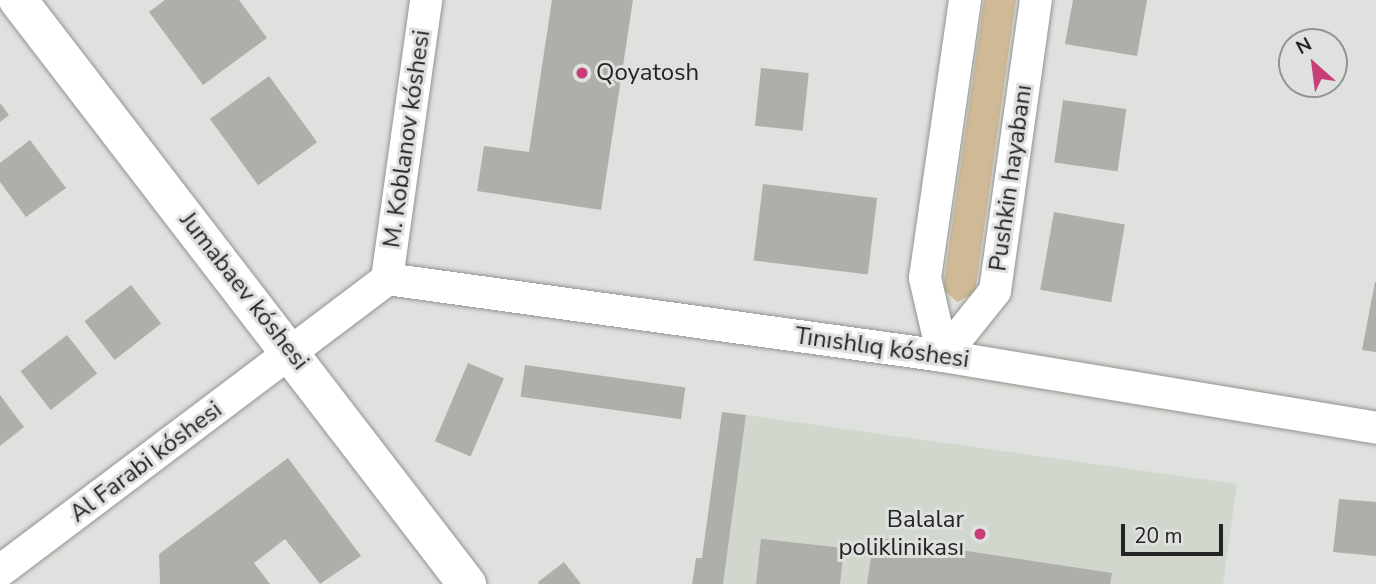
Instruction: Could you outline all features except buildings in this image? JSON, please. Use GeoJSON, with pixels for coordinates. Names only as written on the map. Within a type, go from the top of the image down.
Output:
{"type":"FeatureCollection","features":[{"type":"Feature","properties":{"kind":"street","name":"Jumabaev kóshesi"},"geometry":{"type":"LineString","coordinates":[[18,0],[467,584]]}},
{"type":"Feature","properties":{"kind":"street","name":"M. Koblanov kóshesi"},"geometry":{"type":"LineString","coordinates":[[387,279],[426,0]]}},
{"type":"Feature","properties":{"kind":"street"},"geometry":{"type":"LineString","coordinates":[[943,356],[925,278],[965,0]]}},
{"type":"Feature","properties":{"kind":"street","name":"Pushkin hayabanı"},"geometry":{"type":"LineString","coordinates":[[943,356],[995,290],[1036,0]]}},
{"type":"Feature","properties":{"kind":"street","name":"Al Farabi kóshesi"},"geometry":{"type":"LineString","coordinates":[[0,571],[387,279]]}},
{"type":"Feature","properties":{"kind":"street","name":"Tınıshlıq kóshesi"},"geometry":{"type":"LineString","coordinates":[[387,279],[943,356],[1376,428]]}},
{"type":"Feature","properties":{"kind":"shaded area"},"geometry":{"type":"Polygon","coordinates":[[[984,0],[1016,0],[975,293],[957,302],[943,289],[984,0]]]}},
{"type":"Feature","properties":{"kind":"shaded area","name":"Balalar poliklinikası"},"geometry":{"type":"Polygon","coordinates":[[[746,415],[1237,484],[1223,584],[723,584],[746,415]]]}},
{"type":"Feature","properties":{"kind":"place","name":"Qoyatosh"},"geometry":{"type":"Point","coordinates":[582,73]}},
{"type":"Feature","properties":{"kind":"place","name":"Balalar poliklinikası"},"geometry":{"type":"Point","coordinates":[980,534]}}]}
